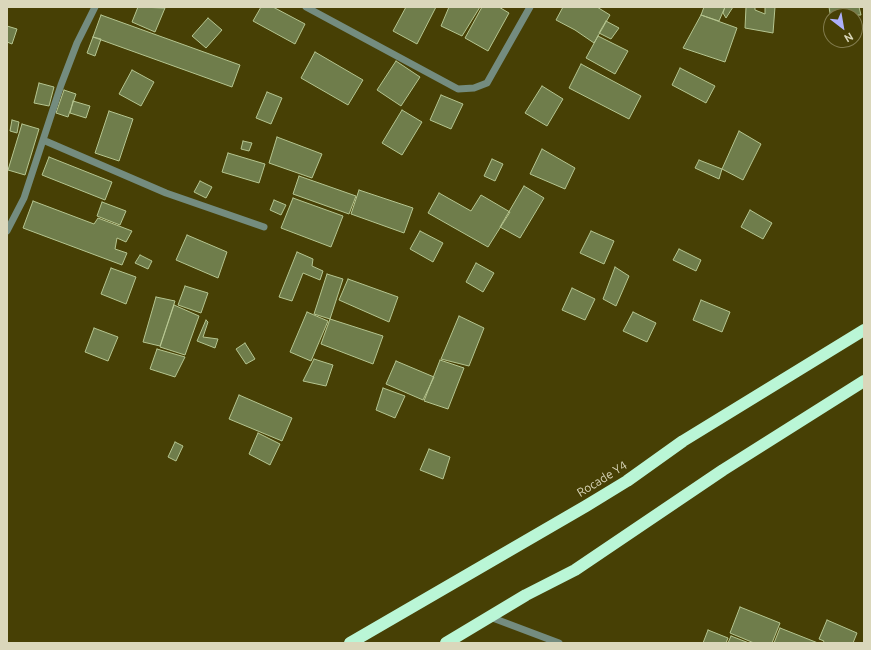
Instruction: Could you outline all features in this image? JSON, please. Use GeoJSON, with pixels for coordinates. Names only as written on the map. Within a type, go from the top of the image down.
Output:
{"type":"FeatureCollection","features":[{"type":"Feature","properties":{"kind":"highway","name":"Rocade Y4"},"geometry":{"type":"LineString","coordinates":[[350,643],[586,506],[627,481],[683,441],[864,330]]}},
{"type":"Feature","properties":{"kind":"highway"},"geometry":{"type":"LineString","coordinates":[[446,643],[526,595],[575,570],[723,470],[864,381]]}},
{"type":"Feature","properties":{"kind":"street"},"geometry":{"type":"LineString","coordinates":[[7,231],[24,198],[75,50],[95,7]]}},
{"type":"Feature","properties":{"kind":"street"},"geometry":{"type":"LineString","coordinates":[[306,7],[458,90],[474,88],[486,83],[530,7]]}},
{"type":"Feature","properties":{"kind":"street"},"geometry":{"type":"LineString","coordinates":[[43,140],[166,193],[264,227]]}},
{"type":"Feature","properties":{"kind":"street"},"geometry":{"type":"LineString","coordinates":[[490,617],[559,643]]}},
{"type":"Feature","properties":{"kind":"building"},"geometry":{"type":"Polygon","coordinates":[[[138,7],[165,8],[155,32],[132,22],[138,7]]]}},
{"type":"Feature","properties":{"kind":"building"},"geometry":{"type":"Polygon","coordinates":[[[261,7],[273,7],[305,24],[295,44],[253,21],[261,7]]]}},
{"type":"Feature","properties":{"kind":"building"},"geometry":{"type":"Polygon","coordinates":[[[406,7],[436,7],[417,44],[393,31],[406,7]]]}},
{"type":"Feature","properties":{"kind":"building"},"geometry":{"type":"Polygon","coordinates":[[[449,7],[480,7],[462,36],[441,26],[449,7]]]}},
{"type":"Feature","properties":{"kind":"building"},"geometry":{"type":"Polygon","coordinates":[[[482,7],[499,7],[509,13],[488,51],[465,38],[482,7]]]}},
{"type":"Feature","properties":{"kind":"building"},"geometry":{"type":"Polygon","coordinates":[[[563,7],[597,7],[610,15],[594,43],[575,30],[556,20],[563,7]]]}},
{"type":"Feature","properties":{"kind":"building"},"geometry":{"type":"Polygon","coordinates":[[[704,7],[725,7],[719,21],[701,15],[704,7]]]}},
{"type":"Feature","properties":{"kind":"building"},"geometry":{"type":"Polygon","coordinates":[[[725,7],[733,7],[726,18],[723,13],[725,7]]]}},
{"type":"Feature","properties":{"kind":"building"},"geometry":{"type":"Polygon","coordinates":[[[746,7],[755,7],[755,10],[765,14],[765,7],[775,7],[773,33],[745,28],[746,7]]]}},
{"type":"Feature","properties":{"kind":"building"},"geometry":{"type":"Polygon","coordinates":[[[829,7],[859,8],[829,8],[829,7]]]}},
{"type":"Feature","properties":{"kind":"building"},"geometry":{"type":"Polygon","coordinates":[[[101,15],[240,65],[232,87],[93,37],[101,15]]]}},
{"type":"Feature","properties":{"kind":"building"},"geometry":{"type":"Polygon","coordinates":[[[701,15],[737,28],[725,62],[683,48],[701,15]]]}},
{"type":"Feature","properties":{"kind":"building"},"geometry":{"type":"Polygon","coordinates":[[[208,18],[222,30],[206,48],[192,36],[208,18]]]}},
{"type":"Feature","properties":{"kind":"building"},"geometry":{"type":"Polygon","coordinates":[[[606,21],[619,28],[611,39],[599,33],[606,21]]]}},
{"type":"Feature","properties":{"kind":"building"},"geometry":{"type":"Polygon","coordinates":[[[7,26],[17,29],[12,44],[7,42],[7,26]]]}},
{"type":"Feature","properties":{"kind":"building"},"geometry":{"type":"Polygon","coordinates":[[[598,36],[628,51],[615,74],[586,58],[598,36]]]}},
{"type":"Feature","properties":{"kind":"building"},"geometry":{"type":"Polygon","coordinates":[[[93,37],[101,39],[95,56],[87,53],[93,37]]]}},
{"type":"Feature","properties":{"kind":"building"},"geometry":{"type":"Polygon","coordinates":[[[315,52],[363,80],[348,105],[301,78],[315,52]]]}},
{"type":"Feature","properties":{"kind":"building"},"geometry":{"type":"Polygon","coordinates":[[[396,61],[420,77],[401,106],[377,90],[396,61]]]}},
{"type":"Feature","properties":{"kind":"building"},"geometry":{"type":"Polygon","coordinates":[[[581,64],[641,96],[629,119],[569,88],[581,64]]]}},
{"type":"Feature","properties":{"kind":"building"},"geometry":{"type":"Polygon","coordinates":[[[680,68],[715,86],[706,103],[672,85],[680,68]]]}},
{"type":"Feature","properties":{"kind":"building"},"geometry":{"type":"Polygon","coordinates":[[[132,70],[154,82],[141,106],[119,94],[132,70]]]}},
{"type":"Feature","properties":{"kind":"building"},"geometry":{"type":"Polygon","coordinates":[[[39,83],[54,87],[49,106],[34,103],[39,83]]]}},
{"type":"Feature","properties":{"kind":"building"},"geometry":{"type":"Polygon","coordinates":[[[542,86],[563,99],[547,126],[525,113],[542,86]]]}},
{"type":"Feature","properties":{"kind":"building"},"geometry":{"type":"Polygon","coordinates":[[[64,90],[76,94],[68,117],[56,113],[64,90]]]}},
{"type":"Feature","properties":{"kind":"building"},"geometry":{"type":"Polygon","coordinates":[[[267,92],[282,98],[271,124],[256,118],[267,92]]]}},
{"type":"Feature","properties":{"kind":"building"},"geometry":{"type":"Polygon","coordinates":[[[441,95],[463,104],[451,129],[430,120],[441,95]]]}},
{"type":"Feature","properties":{"kind":"building"},"geometry":{"type":"Polygon","coordinates":[[[73,101],[90,106],[86,118],[70,113],[73,101]]]}},
{"type":"Feature","properties":{"kind":"building"},"geometry":{"type":"Polygon","coordinates":[[[402,110],[422,122],[402,155],[382,143],[402,110]]]}},
{"type":"Feature","properties":{"kind":"building"},"geometry":{"type":"Polygon","coordinates":[[[109,111],[133,119],[119,161],[95,153],[109,111]]]}},
{"type":"Feature","properties":{"kind":"building"},"geometry":{"type":"Polygon","coordinates":[[[12,120],[19,122],[17,133],[10,131],[12,120]]]}},
{"type":"Feature","properties":{"kind":"building"},"geometry":{"type":"Polygon","coordinates":[[[22,124],[39,129],[25,175],[8,170],[22,124]]]}},
{"type":"Feature","properties":{"kind":"building"},"geometry":{"type":"Polygon","coordinates":[[[739,131],[761,144],[743,180],[722,169],[739,131]]]}},
{"type":"Feature","properties":{"kind":"building"},"geometry":{"type":"Polygon","coordinates":[[[277,137],[322,154],[312,178],[269,163],[277,137]]]}},
{"type":"Feature","properties":{"kind":"building"},"geometry":{"type":"Polygon","coordinates":[[[243,141],[252,143],[249,151],[241,149],[243,141]]]}},
{"type":"Feature","properties":{"kind":"building"},"geometry":{"type":"Polygon","coordinates":[[[542,149],[575,168],[565,189],[530,174],[542,149]]]}},
{"type":"Feature","properties":{"kind":"building"},"geometry":{"type":"Polygon","coordinates":[[[228,153],[265,164],[259,183],[222,172],[228,153]]]}},
{"type":"Feature","properties":{"kind":"building"},"geometry":{"type":"Polygon","coordinates":[[[49,157],[112,182],[105,200],[42,175],[49,157]]]}},
{"type":"Feature","properties":{"kind":"building"},"geometry":{"type":"Polygon","coordinates":[[[492,159],[503,164],[495,181],[484,176],[492,159]]]}},
{"type":"Feature","properties":{"kind":"building"},"geometry":{"type":"Polygon","coordinates":[[[699,160],[722,169],[719,179],[695,168],[699,160]]]}},
{"type":"Feature","properties":{"kind":"building"},"geometry":{"type":"Polygon","coordinates":[[[299,176],[356,196],[349,214],[293,194],[299,176]]]}},
{"type":"Feature","properties":{"kind":"building"},"geometry":{"type":"Polygon","coordinates":[[[200,181],[212,187],[206,198],[194,192],[200,181]]]}},
{"type":"Feature","properties":{"kind":"building"},"geometry":{"type":"Polygon","coordinates":[[[524,186],[544,198],[520,238],[500,227],[524,186]]]}},
{"type":"Feature","properties":{"kind":"building"},"geometry":{"type":"Polygon","coordinates":[[[359,190],[413,208],[404,233],[351,214],[359,190]]]}},
{"type":"Feature","properties":{"kind":"building"},"geometry":{"type":"Polygon","coordinates":[[[439,193],[471,211],[481,195],[510,212],[488,247],[428,213],[439,193]]]}},
{"type":"Feature","properties":{"kind":"building"},"geometry":{"type":"Polygon","coordinates":[[[293,198],[343,216],[331,247],[281,228],[293,198]]]}},
{"type":"Feature","properties":{"kind":"building"},"geometry":{"type":"Polygon","coordinates":[[[274,200],[286,205],[281,215],[270,210],[274,200]]]}},
{"type":"Feature","properties":{"kind":"building"},"geometry":{"type":"Polygon","coordinates":[[[33,201],[94,224],[98,218],[132,231],[126,242],[117,238],[115,249],[127,253],[122,265],[23,228],[33,201]]]}},
{"type":"Feature","properties":{"kind":"building"},"geometry":{"type":"Polygon","coordinates":[[[102,202],[126,211],[120,225],[97,216],[102,202]]]}},
{"type":"Feature","properties":{"kind":"building"},"geometry":{"type":"Polygon","coordinates":[[[750,210],[772,223],[763,239],[741,227],[750,210]]]}},
{"type":"Feature","properties":{"kind":"building"},"geometry":{"type":"Polygon","coordinates":[[[420,231],[443,243],[433,262],[410,249],[420,231]]]}},
{"type":"Feature","properties":{"kind":"building"},"geometry":{"type":"Polygon","coordinates":[[[591,231],[614,241],[604,264],[580,253],[591,231]]]}},
{"type":"Feature","properties":{"kind":"building"},"geometry":{"type":"Polygon","coordinates":[[[187,235],[227,252],[218,278],[176,260],[187,235]]]}},
{"type":"Feature","properties":{"kind":"building"},"geometry":{"type":"Polygon","coordinates":[[[679,249],[701,260],[696,271],[673,260],[679,249]]]}},
{"type":"Feature","properties":{"kind":"building"},"geometry":{"type":"Polygon","coordinates":[[[297,252],[313,259],[312,266],[323,271],[320,280],[303,273],[292,301],[279,297],[297,252]]]}},
{"type":"Feature","properties":{"kind":"building"},"geometry":{"type":"Polygon","coordinates":[[[140,255],[152,261],[148,269],[135,263],[140,255]]]}},
{"type":"Feature","properties":{"kind":"building"},"geometry":{"type":"Polygon","coordinates":[[[476,263],[494,273],[483,292],[466,282],[476,263]]]}},
{"type":"Feature","properties":{"kind":"building"},"geometry":{"type":"Polygon","coordinates":[[[615,267],[629,276],[616,306],[603,299],[615,267]]]}},
{"type":"Feature","properties":{"kind":"building"},"geometry":{"type":"Polygon","coordinates":[[[111,268],[136,277],[126,304],[101,294],[111,268]]]}},
{"type":"Feature","properties":{"kind":"building"},"geometry":{"type":"Polygon","coordinates":[[[327,274],[343,279],[330,319],[314,314],[327,274]]]}},
{"type":"Feature","properties":{"kind":"building"},"geometry":{"type":"Polygon","coordinates":[[[348,279],[398,297],[389,322],[339,300],[348,279]]]}},
{"type":"Feature","properties":{"kind":"building"},"geometry":{"type":"Polygon","coordinates":[[[185,286],[208,293],[201,313],[178,305],[185,286]]]}},
{"type":"Feature","properties":{"kind":"building"},"geometry":{"type":"Polygon","coordinates":[[[572,288],[595,299],[585,320],[562,310],[572,288]]]}},
{"type":"Feature","properties":{"kind":"building"},"geometry":{"type":"Polygon","coordinates":[[[156,297],[175,301],[160,346],[143,342],[156,297]]]}},
{"type":"Feature","properties":{"kind":"building"},"geometry":{"type":"Polygon","coordinates":[[[701,300],[730,312],[722,332],[693,320],[701,300]]]}},
{"type":"Feature","properties":{"kind":"building"},"geometry":{"type":"Polygon","coordinates":[[[174,305],[199,316],[185,355],[160,347],[174,305]]]}},
{"type":"Feature","properties":{"kind":"building"},"geometry":{"type":"Polygon","coordinates":[[[307,312],[328,321],[311,361],[290,352],[307,312]]]}},
{"type":"Feature","properties":{"kind":"building"},"geometry":{"type":"Polygon","coordinates":[[[633,312],[656,323],[647,342],[623,331],[633,312]]]}},
{"type":"Feature","properties":{"kind":"building"},"geometry":{"type":"Polygon","coordinates":[[[459,316],[484,328],[469,366],[441,359],[459,316]]]}},
{"type":"Feature","properties":{"kind":"building"},"geometry":{"type":"Polygon","coordinates":[[[330,319],[383,336],[373,364],[321,344],[330,319]]]}},
{"type":"Feature","properties":{"kind":"building"},"geometry":{"type":"Polygon","coordinates":[[[206,320],[208,322],[203,337],[218,339],[215,348],[197,341],[206,320]]]}},
{"type":"Feature","properties":{"kind":"building"},"geometry":{"type":"Polygon","coordinates":[[[94,328],[118,337],[108,361],[85,352],[94,328]]]}},
{"type":"Feature","properties":{"kind":"building"},"geometry":{"type":"Polygon","coordinates":[[[245,343],[255,359],[246,364],[236,349],[245,343]]]}},
{"type":"Feature","properties":{"kind":"building"},"geometry":{"type":"Polygon","coordinates":[[[157,349],[185,357],[175,377],[150,369],[157,349]]]}},
{"type":"Feature","properties":{"kind":"building"},"geometry":{"type":"Polygon","coordinates":[[[314,359],[333,365],[326,386],[303,381],[314,359]]]}},
{"type":"Feature","properties":{"kind":"building"},"geometry":{"type":"Polygon","coordinates":[[[440,360],[464,368],[448,409],[424,401],[440,360]]]}},
{"type":"Feature","properties":{"kind":"building"},"geometry":{"type":"Polygon","coordinates":[[[396,361],[434,377],[423,400],[386,384],[396,361]]]}},
{"type":"Feature","properties":{"kind":"building"},"geometry":{"type":"Polygon","coordinates":[[[383,388],[405,396],[395,418],[376,410],[383,388]]]}},
{"type":"Feature","properties":{"kind":"building"},"geometry":{"type":"Polygon","coordinates":[[[239,395],[292,418],[282,441],[229,419],[239,395]]]}},
{"type":"Feature","properties":{"kind":"building"},"geometry":{"type":"Polygon","coordinates":[[[258,433],[280,444],[270,465],[249,454],[258,433]]]}},
{"type":"Feature","properties":{"kind":"building"},"geometry":{"type":"Polygon","coordinates":[[[175,442],[183,446],[176,461],[168,457],[175,442]]]}},
{"type":"Feature","properties":{"kind":"building"},"geometry":{"type":"Polygon","coordinates":[[[429,449],[450,457],[443,479],[420,470],[429,449]]]}},
{"type":"Feature","properties":{"kind":"building"},"geometry":{"type":"Polygon","coordinates":[[[740,607],[780,623],[772,643],[754,643],[730,633],[740,607]]]}},
{"type":"Feature","properties":{"kind":"building"},"geometry":{"type":"Polygon","coordinates":[[[827,620],[857,633],[853,643],[823,643],[824,641],[819,639],[827,620]]]}},
{"type":"Feature","properties":{"kind":"building"},"geometry":{"type":"Polygon","coordinates":[[[780,628],[818,643],[774,643],[780,628]]]}},
{"type":"Feature","properties":{"kind":"building"},"geometry":{"type":"Polygon","coordinates":[[[708,630],[728,638],[726,643],[703,643],[708,630]]]}},
{"type":"Feature","properties":{"kind":"building"},"geometry":{"type":"Polygon","coordinates":[[[731,636],[749,643],[728,643],[731,636]]]}}]}
